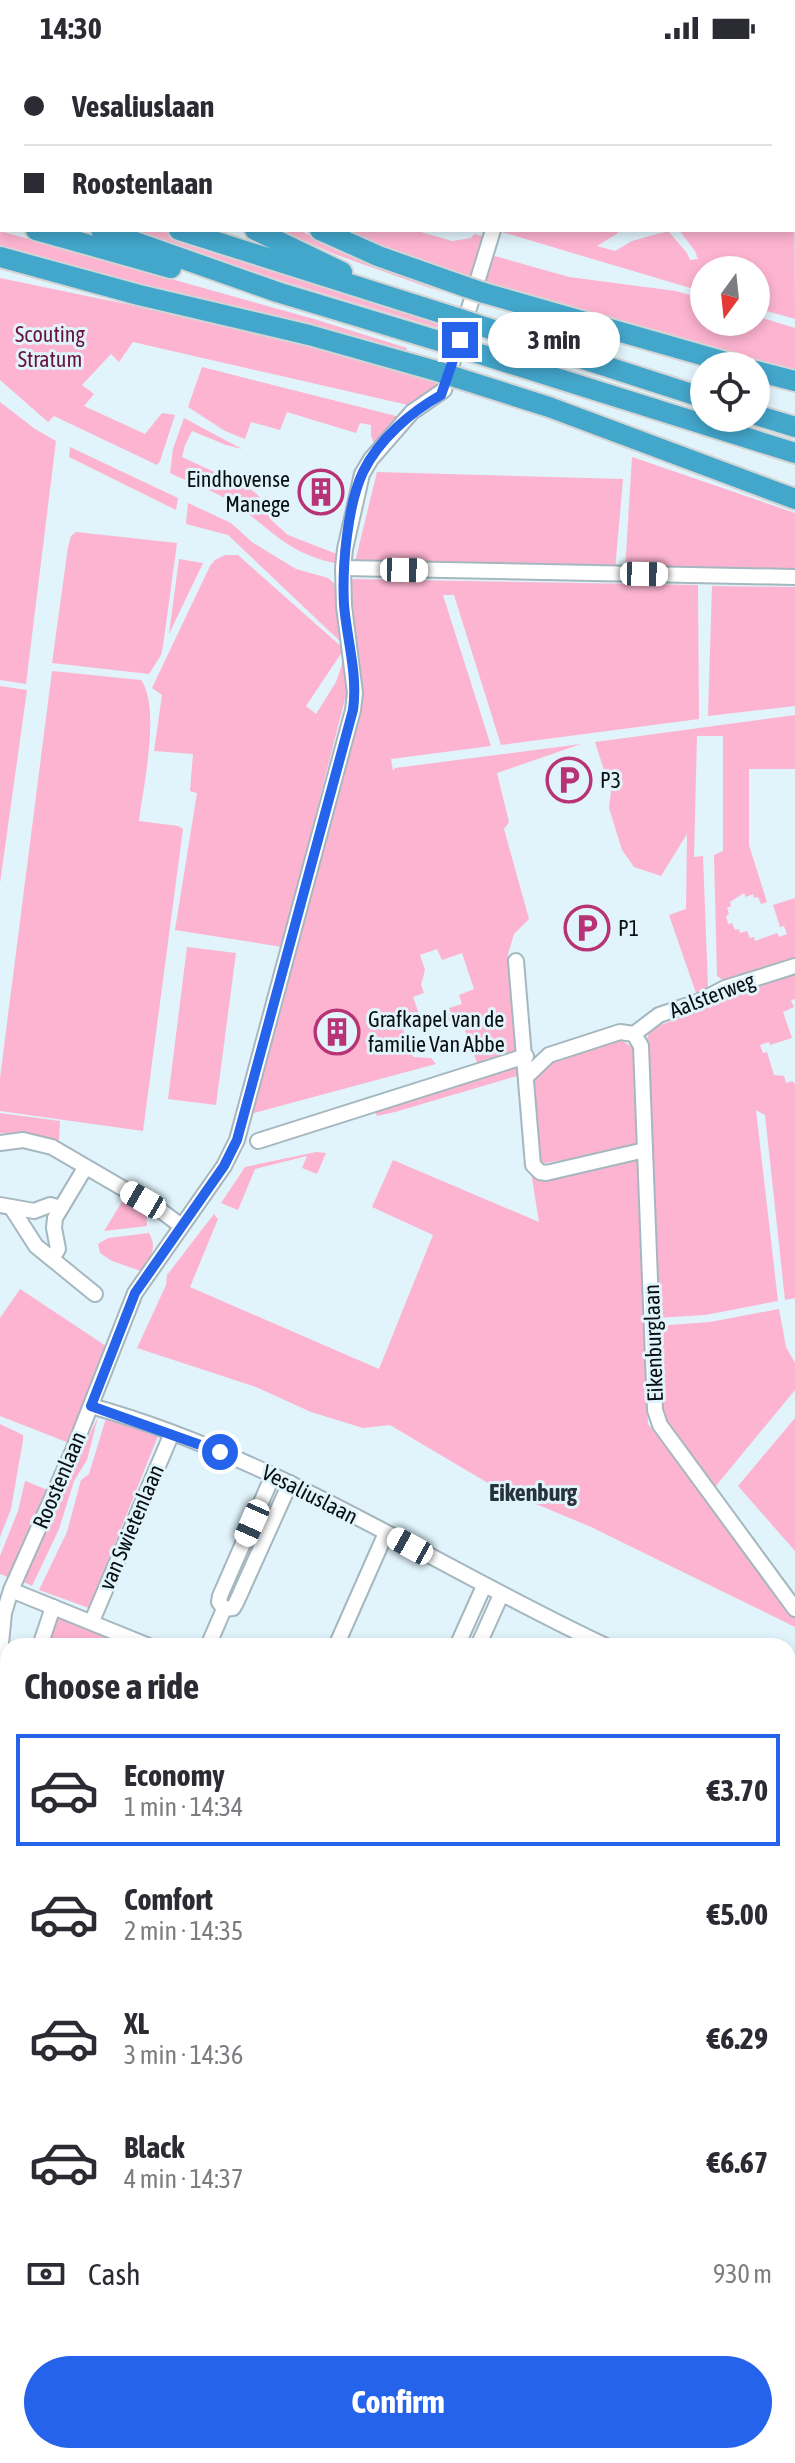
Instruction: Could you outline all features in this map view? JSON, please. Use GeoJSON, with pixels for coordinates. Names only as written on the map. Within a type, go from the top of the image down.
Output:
{"type":"FeatureCollection","features":[{"type":"Feature","properties":{"kind":"highway"},"geometry":{"type":"LineString","coordinates":[[43,232],[217,280],[277,292]]}},
{"type":"Feature","properties":{"kind":"highway"},"geometry":{"type":"LineString","coordinates":[[107,232],[277,292],[795,453]]}},
{"type":"Feature","properties":{"kind":"highway"},"geometry":{"type":"LineString","coordinates":[[185,232],[690,393]]}},
{"type":"Feature","properties":{"kind":"highway"},"geometry":{"type":"LineString","coordinates":[[259,232],[415,305]]}},
{"type":"Feature","properties":{"kind":"highway"},"geometry":{"type":"LineString","coordinates":[[324,232],[362,250],[475,290],[691,352]]}},
{"type":"Feature","properties":{"kind":"highway"},"geometry":{"type":"LineString","coordinates":[[0,257],[139,295],[309,335],[449,375],[549,407],[795,499]]}},
{"type":"Feature","properties":{"kind":"highway"},"geometry":{"type":"LineString","coordinates":[[770,375],[795,381]]}},
{"type":"Feature","properties":{"kind":"highway"},"geometry":{"type":"LineString","coordinates":[[770,419],[795,427]]}},
{"type":"Feature","properties":{"kind":"street","name":"Roostenlaan"},"geometry":{"type":"LineString","coordinates":[[2,1638],[4,1613],[11,1590],[91,1406],[130,1304],[180,1225],[224,1166],[237,1140],[353,710],[355,693],[344,606],[343,568],[362,474],[371,459],[412,412],[441,395],[444,390],[492,232]]}},
{"type":"Feature","properties":{"kind":"street"},"geometry":{"type":"LineString","coordinates":[[343,568],[795,577]]}},
{"type":"Feature","properties":{"kind":"street"},"geometry":{"type":"LineString","coordinates":[[516,961],[533,1165],[540,1172],[645,1150],[641,1046],[634,1034]]}},
{"type":"Feature","properties":{"kind":"street","name":"Aalsterweg"},"geometry":{"type":"LineString","coordinates":[[549,1055],[620,1032],[634,1034],[659,1015],[700,1001],[725,988],[795,966]]}},
{"type":"Feature","properties":{"kind":"street"},"geometry":{"type":"LineString","coordinates":[[524,1038],[549,1055],[527,1076]]}},
{"type":"Feature","properties":{"kind":"street"},"geometry":{"type":"LineString","coordinates":[[258,1141],[526,1056]]}},
{"type":"Feature","properties":{"kind":"street"},"geometry":{"type":"LineString","coordinates":[[0,1143],[33,1141],[52,1147],[160,1210],[180,1225]]}},
{"type":"Feature","properties":{"kind":"street","name":"Eikenburglaan"},"geometry":{"type":"LineString","coordinates":[[645,1150],[655,1410],[660,1425],[795,1609]]}},
{"type":"Feature","properties":{"kind":"street"},"geometry":{"type":"LineString","coordinates":[[52,1259],[58,1249],[54,1224],[85,1168]]}},
{"type":"Feature","properties":{"kind":"street"},"geometry":{"type":"LineString","coordinates":[[5,1206],[34,1211],[50,1205],[61,1208]]}},
{"type":"Feature","properties":{"kind":"street"},"geometry":{"type":"LineString","coordinates":[[5,1206],[36,1246],[95,1294]]}},
{"type":"Feature","properties":{"kind":"street","name":"Vesaliuslaan"},"geometry":{"type":"LineString","coordinates":[[91,1406],[244,1461],[587,1638]]}},
{"type":"Feature","properties":{"kind":"street","name":"van Swietenlaan"},"geometry":{"type":"LineString","coordinates":[[92,1621],[172,1433]]}},
{"type":"Feature","properties":{"kind":"street"},"geometry":{"type":"LineString","coordinates":[[224,1609],[219,1602],[220,1596],[273,1475]]}},
{"type":"Feature","properties":{"kind":"street"},"geometry":{"type":"LineString","coordinates":[[224,1609],[235,1606],[290,1483]]}},
{"type":"Feature","properties":{"kind":"street"},"geometry":{"type":"LineString","coordinates":[[340,1638],[386,1533]]}},
{"type":"Feature","properties":{"kind":"street"},"geometry":{"type":"LineString","coordinates":[[461,1638],[484,1586]]}},
{"type":"Feature","properties":{"kind":"street"},"geometry":{"type":"LineString","coordinates":[[11,1590],[131,1638]]}},
{"type":"Feature","properties":{"kind":"street"},"geometry":{"type":"LineString","coordinates":[[482,1638],[501,1595]]}},
{"type":"Feature","properties":{"kind":"street"},"geometry":{"type":"LineString","coordinates":[[43,1638],[53,1607]]}},
{"type":"Feature","properties":{"kind":"street"},"geometry":{"type":"LineString","coordinates":[[211,1638],[224,1609]]}},
{"type":"Feature","properties":{"kind":"green space"},"geometry":{"type":"Polygon","coordinates":[[[0,232],[4,232],[314,319],[407,348],[405,356],[0,250],[0,232]]]}},
{"type":"Feature","properties":{"kind":"green space"},"geometry":{"type":"Polygon","coordinates":[[[128,232],[166,232],[279,272],[453,327],[452,332],[128,232]]]}},
{"type":"Feature","properties":{"kind":"green space"},"geometry":{"type":"Polygon","coordinates":[[[284,232],[303,232],[336,249],[444,293],[337,255],[284,232]]]}},
{"type":"Feature","properties":{"kind":"green space"},"geometry":{"type":"Polygon","coordinates":[[[344,232],[421,232],[452,241],[471,238],[474,234],[486,237],[474,279],[429,266],[344,232]]]}},
{"type":"Feature","properties":{"kind":"green space"},"geometry":{"type":"Polygon","coordinates":[[[502,232],[618,232],[597,246],[615,251],[632,241],[669,232],[687,253],[690,288],[502,232]]]}},
{"type":"Feature","properties":{"kind":"green space"},"geometry":{"type":"Polygon","coordinates":[[[681,232],[795,232],[795,319],[770,312],[770,256],[697,256],[681,232]]]}},
{"type":"Feature","properties":{"kind":"green space"},"geometry":{"type":"Polygon","coordinates":[[[495,256],[569,277],[690,295],[690,336],[770,336],[770,320],[795,328],[795,370],[770,363],[770,352],[729,352],[521,296],[483,282],[489,260],[495,256]]]}},
{"type":"Feature","properties":{"kind":"green space","name":"Scouting Stratum"},"geometry":{"type":"Polygon","coordinates":[[[0,278],[155,310],[176,311],[444,383],[436,392],[408,405],[133,342],[119,362],[111,354],[82,385],[94,394],[84,406],[145,434],[162,413],[175,415],[157,465],[54,416],[48,422],[0,380],[0,278]]]}},
{"type":"Feature","properties":{"kind":"green space"},"geometry":{"type":"Polygon","coordinates":[[[202,367],[400,417],[375,446],[371,425],[360,423],[356,433],[287,412],[280,430],[251,422],[245,439],[225,431],[188,407],[202,367]]]}},
{"type":"Feature","properties":{"kind":"green space"},"geometry":{"type":"Polygon","coordinates":[[[0,402],[56,441],[26,684],[0,680],[0,402]]]}},
{"type":"Feature","properties":{"kind":"green space"},"geometry":{"type":"Polygon","coordinates":[[[184,418],[242,449],[192,431],[182,457],[249,488],[259,496],[271,520],[288,535],[342,556],[339,564],[295,549],[230,501],[170,473],[173,449],[184,418]]]}},
{"type":"Feature","properties":{"kind":"green space"},"geometry":{"type":"Polygon","coordinates":[[[70,447],[178,498],[176,510],[69,457],[70,447]]]}},
{"type":"Feature","properties":{"kind":"green space"},"geometry":{"type":"Polygon","coordinates":[[[632,457],[795,513],[795,574],[625,570],[632,457]]]}},
{"type":"Feature","properties":{"kind":"green space"},"geometry":{"type":"Polygon","coordinates":[[[377,472],[623,479],[615,570],[355,562],[377,472]]]}},
{"type":"Feature","properties":{"kind":"green space"},"geometry":{"type":"Polygon","coordinates":[[[188,503],[231,523],[252,542],[296,569],[328,578],[334,583],[345,646],[228,535],[186,524],[188,503]]]}},
{"type":"Feature","properties":{"kind":"green space"},"geometry":{"type":"Polygon","coordinates":[[[76,532],[177,543],[163,646],[149,674],[52,663],[68,547],[71,536],[76,532]]]}},
{"type":"Feature","properties":{"kind":"green space"},"geometry":{"type":"Polygon","coordinates":[[[225,555],[238,555],[344,649],[306,706],[316,714],[336,682],[346,653],[349,683],[282,947],[175,930],[197,793],[190,791],[193,754],[154,751],[162,695],[152,688],[210,566],[225,555]]]}},
{"type":"Feature","properties":{"kind":"green space"},"geometry":{"type":"Polygon","coordinates":[[[179,559],[203,563],[169,634],[179,559]]]}},
{"type":"Feature","properties":{"kind":"green space"},"geometry":{"type":"Polygon","coordinates":[[[353,579],[698,585],[699,719],[501,745],[454,595],[443,595],[491,746],[391,759],[393,771],[395,768],[581,744],[497,773],[509,822],[504,829],[529,919],[514,934],[508,954],[517,1052],[477,1063],[460,1017],[440,1024],[438,1017],[451,1013],[449,1008],[462,1004],[459,995],[474,989],[462,953],[442,960],[437,949],[420,955],[425,970],[421,985],[424,993],[413,997],[419,1014],[400,1021],[413,1057],[431,1058],[436,1064],[250,1114],[280,1015],[362,702],[350,596],[350,582],[353,579]]]}},
{"type":"Feature","properties":{"kind":"green space"},"geometry":{"type":"Polygon","coordinates":[[[712,586],[795,587],[795,706],[708,716],[712,586]]]}},
{"type":"Feature","properties":{"kind":"green space"},"geometry":{"type":"Polygon","coordinates":[[[52,671],[141,680],[147,692],[150,728],[139,821],[183,829],[143,1131],[0,1111],[0,1078],[52,671]]]}},
{"type":"Feature","properties":{"kind":"green space"},"geometry":{"type":"Polygon","coordinates":[[[0,686],[27,690],[0,883],[0,686]]]}},
{"type":"Feature","properties":{"kind":"green space"},"geometry":{"type":"Polygon","coordinates":[[[795,715],[795,769],[749,769],[749,845],[767,902],[761,904],[758,897],[754,898],[753,894],[746,897],[744,893],[730,902],[726,916],[728,924],[732,923],[740,933],[747,931],[755,941],[777,933],[779,937],[787,934],[784,926],[780,927],[773,905],[795,898],[795,961],[727,983],[717,976],[714,855],[723,851],[723,736],[697,736],[694,857],[703,856],[708,988],[697,996],[669,915],[686,909],[687,834],[661,876],[634,867],[622,850],[609,808],[611,792],[595,742],[795,715]]]}},
{"type":"Feature","properties":{"kind":"green space"},"geometry":{"type":"Polygon","coordinates":[[[187,947],[236,953],[216,1105],[168,1099],[187,947]]]}},
{"type":"Feature","properties":{"kind":"green space"},"geometry":{"type":"Polygon","coordinates":[[[795,973],[795,999],[791,1000],[794,1007],[783,1012],[792,1038],[760,1045],[763,1053],[767,1052],[774,1075],[784,1076],[786,1083],[793,1081],[795,1085],[795,1298],[785,1300],[765,1115],[756,1110],[778,1301],[705,1315],[656,1318],[645,1046],[650,1029],[706,1008],[714,998],[795,973]]]}},
{"type":"Feature","properties":{"kind":"green space"},"geometry":{"type":"Polygon","coordinates":[[[615,1037],[634,1051],[636,1148],[539,1164],[530,1077],[546,1059],[615,1037]]]}},
{"type":"Feature","properties":{"kind":"green space"},"geometry":{"type":"Polygon","coordinates":[[[519,1064],[520,1075],[395,1112],[377,1116],[371,1103],[519,1064]]]}},
{"type":"Feature","properties":{"kind":"green space"},"geometry":{"type":"Polygon","coordinates":[[[0,1113],[60,1121],[59,1141],[32,1134],[0,1133],[0,1113]]]}},
{"type":"Feature","properties":{"kind":"green space"},"geometry":{"type":"Polygon","coordinates":[[[316,1152],[326,1153],[317,1174],[302,1168],[307,1156],[255,1169],[238,1210],[221,1203],[245,1167],[316,1152]]]}},
{"type":"Feature","properties":{"kind":"green space"},"geometry":{"type":"Polygon","coordinates":[[[637,1159],[648,1424],[795,1616],[795,1627],[591,1527],[493,1486],[390,1425],[363,1428],[311,1412],[256,1387],[137,1348],[166,1285],[167,1275],[214,1214],[218,1219],[190,1287],[379,1369],[433,1235],[372,1207],[393,1160],[539,1222],[531,1172],[637,1159]]]}},
{"type":"Feature","properties":{"kind":"green space"},"geometry":{"type":"Polygon","coordinates":[[[125,1197],[146,1210],[147,1226],[104,1231],[125,1197]]]}},
{"type":"Feature","properties":{"kind":"green space"},"geometry":{"type":"Polygon","coordinates":[[[149,1233],[153,1249],[141,1271],[112,1261],[100,1253],[98,1244],[108,1238],[149,1233]]]}},
{"type":"Feature","properties":{"kind":"green space"},"geometry":{"type":"Polygon","coordinates":[[[20,1289],[106,1346],[69,1443],[0,1416],[0,1318],[20,1289]]]}},
{"type":"Feature","properties":{"kind":"green space"},"geometry":{"type":"Polygon","coordinates":[[[779,1309],[786,1347],[795,1363],[795,1390],[715,1487],[710,1486],[661,1419],[656,1326],[710,1322],[779,1309]]]}},
{"type":"Feature","properties":{"kind":"green space"},"geometry":{"type":"Polygon","coordinates":[[[98,1417],[87,1460],[74,1481],[59,1529],[32,1586],[22,1581],[23,1575],[98,1417]]]}},
{"type":"Feature","properties":{"kind":"green space"},"geometry":{"type":"Polygon","coordinates":[[[106,1418],[158,1436],[89,1608],[39,1590],[67,1532],[81,1480],[89,1474],[106,1418]]]}},
{"type":"Feature","properties":{"kind":"green space"},"geometry":{"type":"Polygon","coordinates":[[[795,1418],[795,1551],[738,1486],[795,1418]]]}},
{"type":"Feature","properties":{"kind":"green space"},"geometry":{"type":"Polygon","coordinates":[[[0,1424],[23,1435],[23,1440],[11,1509],[0,1537],[0,1424]]]}},
{"type":"Feature","properties":{"kind":"green space"},"geometry":{"type":"Polygon","coordinates":[[[25,1481],[48,1490],[8,1577],[0,1574],[0,1556],[18,1511],[25,1481]]]}},
{"type":"Feature","properties":{"kind":"green space"},"geometry":{"type":"Polygon","coordinates":[[[55,1616],[111,1638],[48,1638],[55,1616]]]}},
{"type":"Feature","properties":{"kind":"place","name":"Eindhovense Manege"},"geometry":{"type":"Point","coordinates":[321,492]}},
{"type":"Feature","properties":{"kind":"place","name":"P3"},"geometry":{"type":"Point","coordinates":[569,780]}},
{"type":"Feature","properties":{"kind":"place","name":"P1"},"geometry":{"type":"Point","coordinates":[587,928]}},
{"type":"Feature","properties":{"kind":"place","name":"Grafkapel van de familie Van Abbe"},"geometry":{"type":"Point","coordinates":[337,1032]}},
{"type":"Feature","properties":{"kind":"district","name":"Eikenburg"},"geometry":{"type":"Point","coordinates":[533,1493]}},
{"type":"Feature","properties":{"kind":"route"},"geometry":{"type":"LineString","coordinates":[[220,1452],[91,1406],[135,1293],[224,1166],[237,1140],[353,710],[355,693],[344,606],[343,568],[362,474],[371,459],[412,412],[441,395],[460,340]]}}]}
